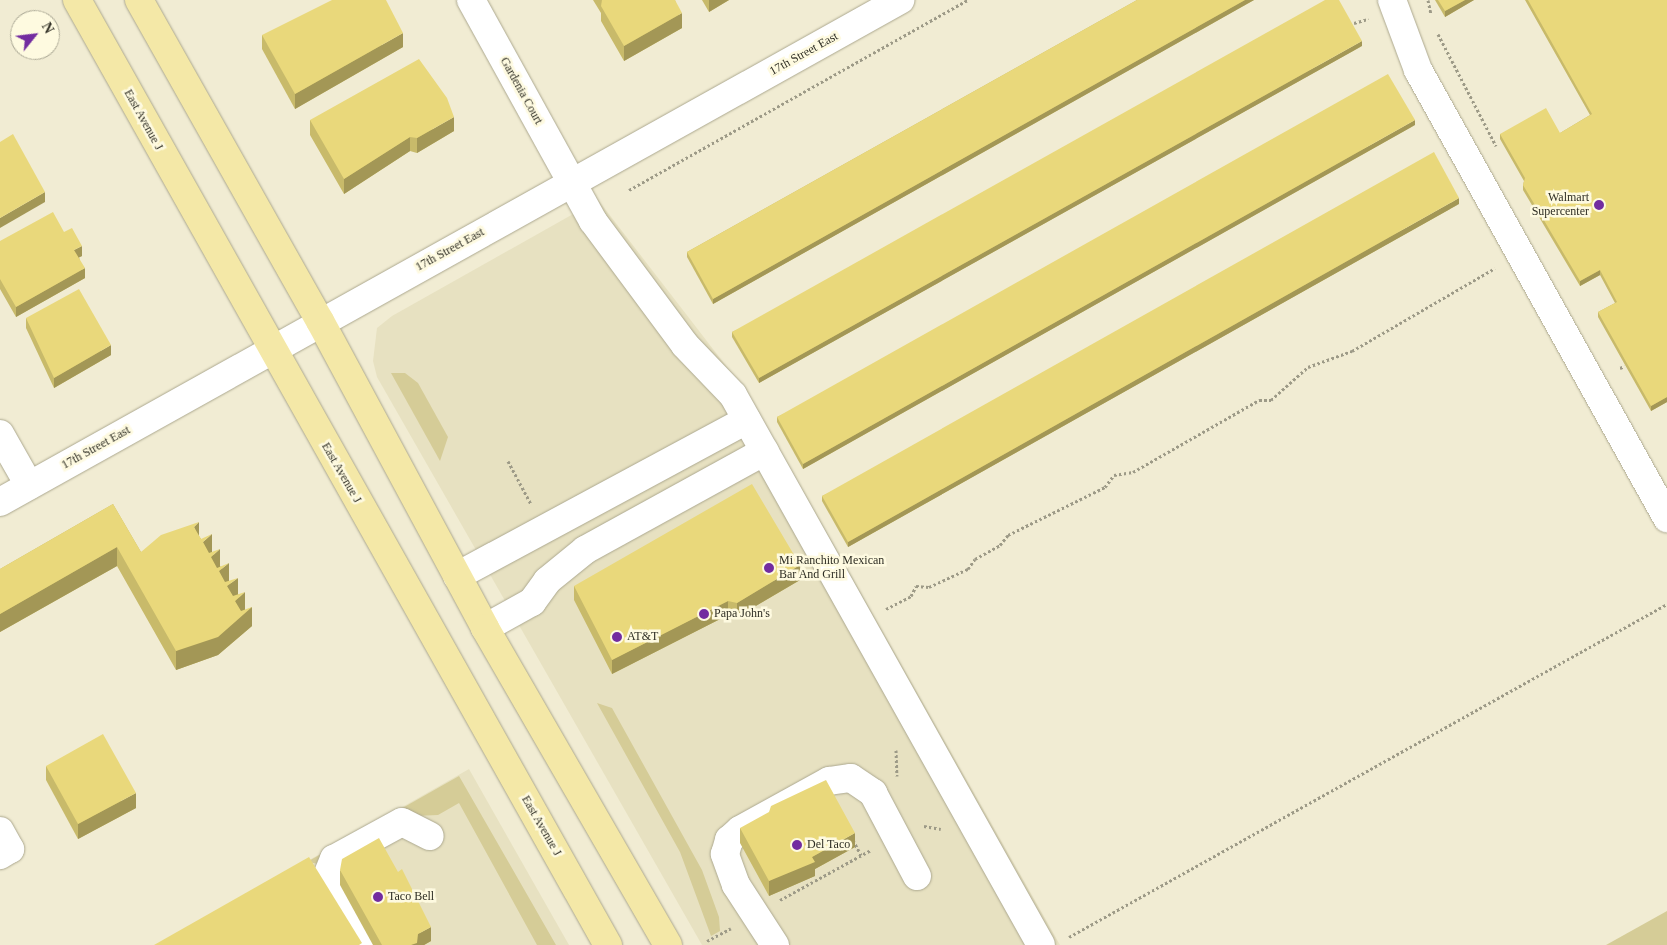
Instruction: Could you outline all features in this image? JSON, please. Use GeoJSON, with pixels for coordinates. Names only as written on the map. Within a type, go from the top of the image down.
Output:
{"type":"FeatureCollection","features":[{"type":"Feature","properties":{"kind":"main road","name":"East Avenue J"},"geometry":{"type":"LineString","coordinates":[[77,0],[608,945]]}},
{"type":"Feature","properties":{"kind":"main road"},"geometry":{"type":"LineString","coordinates":[[139,0],[320,321],[485,628],[668,945]]}},
{"type":"Feature","properties":{"kind":"street","name":"Gardenia Court"},"geometry":{"type":"LineString","coordinates":[[471,0],[571,182],[628,272],[685,345],[733,395],[1051,943]]}},
{"type":"Feature","properties":{"kind":"street"},"geometry":{"type":"LineString","coordinates":[[1392,0],[1418,70],[1667,518]]}},
{"type":"Feature","properties":{"kind":"street","name":"17th Street East"},"geometry":{"type":"LineString","coordinates":[[0,502],[320,321],[893,2]]}},
{"type":"Feature","properties":{"kind":"street"},"geometry":{"type":"LineString","coordinates":[[457,576],[747,420]]}},
{"type":"Feature","properties":{"kind":"street"},"geometry":{"type":"LineString","coordinates":[[0,434],[29,485]]}},
{"type":"Feature","properties":{"kind":"street"},"geometry":{"type":"LineString","coordinates":[[485,628],[532,602],[548,581],[585,550],[765,451]]}},
{"type":"Feature","properties":{"kind":"street"},"geometry":{"type":"LineString","coordinates":[[631,482],[648,515]]}},
{"type":"Feature","properties":{"kind":"street"},"geometry":{"type":"LineString","coordinates":[[775,945],[736,884],[724,854],[729,840],[740,830],[829,781],[850,778],[872,793],[916,876]]}},
{"type":"Feature","properties":{"kind":"street"},"geometry":{"type":"LineString","coordinates":[[362,945],[325,881],[334,859],[402,822],[430,836]]}},
{"type":"Feature","properties":{"kind":"street"},"geometry":{"type":"LineString","coordinates":[[0,831],[10,849],[0,855]]}},
{"type":"Feature","properties":{"kind":"path"},"geometry":{"type":"LineString","coordinates":[[629,190],[968,0]]}},
{"type":"Feature","properties":{"kind":"path"},"geometry":{"type":"LineString","coordinates":[[1428,0],[1432,19]]}},
{"type":"Feature","properties":{"kind":"path"},"geometry":{"type":"LineString","coordinates":[[1433,25],[1501,154]]}},
{"type":"Feature","properties":{"kind":"path"},"geometry":{"type":"LineString","coordinates":[[878,614],[911,596],[916,586],[929,587],[968,569],[1008,535],[1105,487],[1114,476],[1133,472],[1259,400],[1271,400],[1308,367],[1352,351],[1496,267]]}},
{"type":"Feature","properties":{"kind":"path"},"geometry":{"type":"LineString","coordinates":[[1615,360],[1625,377]]}},
{"type":"Feature","properties":{"kind":"path"},"geometry":{"type":"LineString","coordinates":[[1620,368],[1626,366]]}},
{"type":"Feature","properties":{"kind":"path"},"geometry":{"type":"LineString","coordinates":[[508,461],[532,504]]}},
{"type":"Feature","properties":{"kind":"path"},"geometry":{"type":"LineString","coordinates":[[1051,943],[1667,604]]}},
{"type":"Feature","properties":{"kind":"path"},"geometry":{"type":"LineString","coordinates":[[850,834],[861,855]]}},
{"type":"Feature","properties":{"kind":"path"},"geometry":{"type":"LineString","coordinates":[[776,902],[806,883],[878,845]]}},
{"type":"Feature","properties":{"kind":"path"},"geometry":{"type":"LineString","coordinates":[[707,941],[739,924]]}},
{"type":"Feature","properties":{"kind":"shaded area"},"geometry":{"type":"Polygon","coordinates":[[[598,200],[750,397],[1060,945],[702,945],[377,377],[373,361],[377,328],[392,316],[598,200]]]}},
{"type":"Feature","properties":{"kind":"shaded area"},"geometry":{"type":"Polygon","coordinates":[[[391,373],[405,373],[418,383],[448,437],[440,461],[391,373]]]}},
{"type":"Feature","properties":{"kind":"shaded area"},"geometry":{"type":"Polygon","coordinates":[[[597,703],[612,708],[702,870],[719,917],[720,931],[711,936],[680,852],[597,703]]]}},
{"type":"Feature","properties":{"kind":"shaded area"},"geometry":{"type":"Polygon","coordinates":[[[469,769],[569,945],[160,945],[469,769]]]}},
{"type":"Feature","properties":{"kind":"shaded area"},"geometry":{"type":"Polygon","coordinates":[[[459,776],[556,945],[537,945],[459,803],[438,815],[414,816],[320,864],[307,862],[459,776]]]}},
{"type":"Feature","properties":{"kind":"shaded area"},"geometry":{"type":"Polygon","coordinates":[[[1667,911],[1667,945],[1606,945],[1667,911]]]}},
{"type":"Feature","properties":{"kind":"building"},"geometry":{"type":"Polygon","coordinates":[[[332,0],[386,0],[403,33],[295,94],[262,35],[332,0]]]}},
{"type":"Feature","properties":{"kind":"building"},"geometry":{"type":"Polygon","coordinates":[[[602,0],[675,0],[682,13],[624,46],[601,6],[602,0]]]}},
{"type":"Feature","properties":{"kind":"building"},"geometry":{"type":"Polygon","coordinates":[[[1137,0],[1245,0],[713,299],[687,252],[1137,0]]]}},
{"type":"Feature","properties":{"kind":"building"},"geometry":{"type":"Polygon","coordinates":[[[1325,0],[1339,0],[1362,41],[759,378],[732,332],[1325,0]]]}},
{"type":"Feature","properties":{"kind":"building"},"geometry":{"type":"Polygon","coordinates":[[[1438,0],[1465,0],[1445,11],[1438,0]]]}},
{"type":"Feature","properties":{"kind":"building","name":"Walmart Supercenter"},"geometry":{"type":"Polygon","coordinates":[[[1528,0],[1667,0],[1667,397],[1651,406],[1598,312],[1617,302],[1600,270],[1580,281],[1523,185],[1525,178],[1500,134],[1546,108],[1560,133],[1592,114],[1528,0]]]}},
{"type":"Feature","properties":{"kind":"building"},"geometry":{"type":"Polygon","coordinates":[[[419,59],[447,98],[454,117],[417,138],[410,137],[344,179],[310,120],[419,59]]]}},
{"type":"Feature","properties":{"kind":"building"},"geometry":{"type":"Polygon","coordinates":[[[1388,74],[1415,120],[803,464],[777,417],[1388,74]]]}},
{"type":"Feature","properties":{"kind":"building"},"geometry":{"type":"Polygon","coordinates":[[[13,134],[45,192],[0,218],[0,142],[13,134]]]}},
{"type":"Feature","properties":{"kind":"building"},"geometry":{"type":"Polygon","coordinates":[[[1434,152],[1459,198],[848,542],[822,496],[1434,152]]]}},
{"type":"Feature","properties":{"kind":"building"},"geometry":{"type":"Polygon","coordinates":[[[53,212],[64,232],[72,228],[82,246],[74,250],[85,268],[16,307],[0,279],[0,241],[53,212]]]}},
{"type":"Feature","properties":{"kind":"building"},"geometry":{"type":"Polygon","coordinates":[[[79,289],[111,345],[54,378],[26,318],[79,289]]]}},
{"type":"Feature","properties":{"kind":"building"},"geometry":{"type":"Polygon","coordinates":[[[752,484],[800,565],[737,603],[728,601],[612,660],[574,586],[752,484]]]}},
{"type":"Feature","properties":{"kind":"building"},"geometry":{"type":"Polygon","coordinates":[[[113,504],[141,552],[161,535],[199,522],[194,527],[201,539],[212,534],[203,542],[209,553],[220,549],[211,557],[217,568],[229,563],[219,571],[225,582],[238,578],[227,586],[233,596],[245,592],[235,601],[241,611],[252,607],[218,637],[176,651],[117,547],[0,614],[0,569],[113,504]]]}},
{"type":"Feature","properties":{"kind":"building"},"geometry":{"type":"Polygon","coordinates":[[[103,734],[136,793],[78,824],[46,766],[103,734]]]}},
{"type":"Feature","properties":{"kind":"building","name":"Del Taco"},"geometry":{"type":"Polygon","coordinates":[[[826,780],[855,833],[812,857],[815,862],[769,881],[740,828],[769,812],[771,806],[826,780]]]}},
{"type":"Feature","properties":{"kind":"building","name":"Taco Bell"},"geometry":{"type":"Polygon","coordinates":[[[379,838],[398,872],[402,869],[431,927],[418,934],[417,943],[411,945],[382,945],[340,870],[342,859],[379,838]]]}},
{"type":"Feature","properties":{"kind":"building"},"geometry":{"type":"Polygon","coordinates":[[[309,857],[362,943],[359,945],[154,945],[309,857]]]}},
{"type":"Feature","properties":{"kind":"place","name":"Walmart Supercenter"},"geometry":{"type":"Point","coordinates":[1599,205]}},
{"type":"Feature","properties":{"kind":"place","name":"Mi Ranchito Mexican Bar And Grill"},"geometry":{"type":"Point","coordinates":[769,568]}},
{"type":"Feature","properties":{"kind":"place","name":"Papa John's"},"geometry":{"type":"Point","coordinates":[704,614]}},
{"type":"Feature","properties":{"kind":"place","name":"AT&T"},"geometry":{"type":"Point","coordinates":[617,637]}},
{"type":"Feature","properties":{"kind":"place","name":"Del Taco"},"geometry":{"type":"Point","coordinates":[797,845]}},
{"type":"Feature","properties":{"kind":"place","name":"Taco Bell"},"geometry":{"type":"Point","coordinates":[378,897]}}]}
